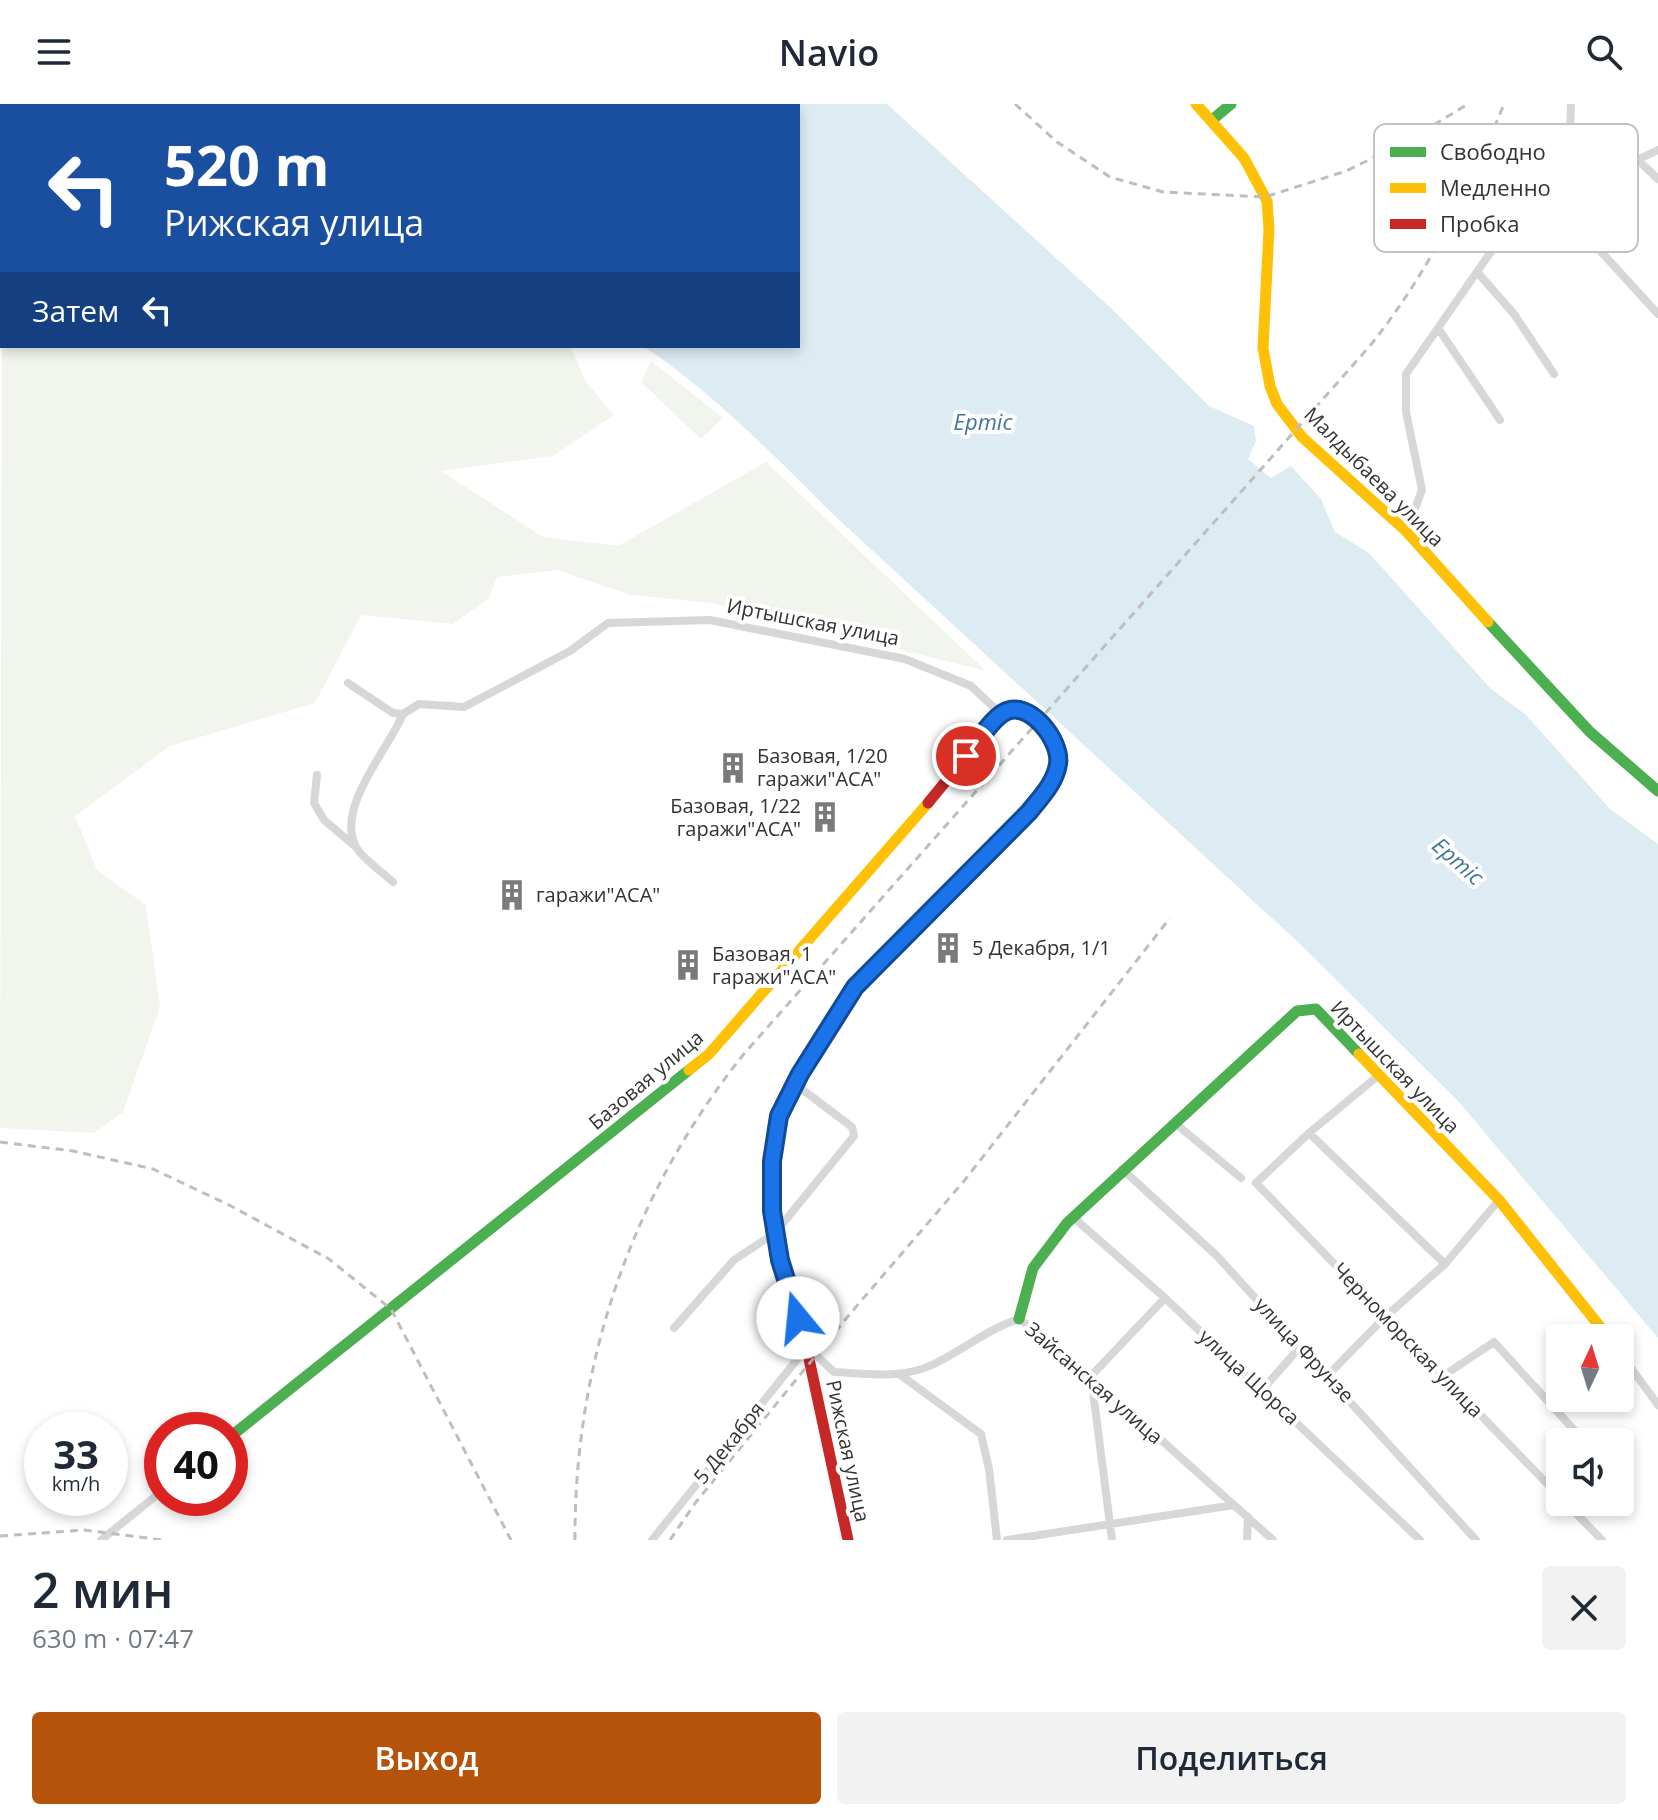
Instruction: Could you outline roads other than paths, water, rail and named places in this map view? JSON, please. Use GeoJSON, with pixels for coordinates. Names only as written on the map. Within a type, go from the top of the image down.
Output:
{"type":"FeatureCollection","features":[{"type":"Feature","properties":{"kind":"street","name":"Малдыбаева улица"},"geometry":{"type":"LineString","coordinates":[[1196,104],[1243,157],[1265,197],[1269,234],[1263,345],[1267,377],[1277,404],[1300,433],[1406,532],[1614,758],[1658,791]]}},
{"type":"Feature","properties":{"kind":"street"},"geometry":{"type":"LineString","coordinates":[[1212,120],[1231,104]]}},
{"type":"Feature","properties":{"kind":"street"},"geometry":{"type":"LineString","coordinates":[[1570,124],[1571,104]]}},
{"type":"Feature","properties":{"kind":"street"},"geometry":{"type":"LineString","coordinates":[[1658,150],[1639,159],[1658,179]]}},
{"type":"Feature","properties":{"kind":"street"},"geometry":{"type":"LineString","coordinates":[[1406,532],[1422,490],[1406,412],[1406,374],[1493,252]]}},
{"type":"Feature","properties":{"kind":"street"},"geometry":{"type":"LineString","coordinates":[[1601,252],[1658,314]]}},
{"type":"Feature","properties":{"kind":"street"},"geometry":{"type":"LineString","coordinates":[[1478,273],[1514,314],[1554,374]]}},
{"type":"Feature","properties":{"kind":"street"},"geometry":{"type":"LineString","coordinates":[[1438,328],[1500,420]]}},
{"type":"Feature","properties":{"kind":"street","name":"Иртышская улица"},"geometry":{"type":"LineString","coordinates":[[403,714],[419,704],[464,707],[570,651],[608,623],[710,620],[905,659],[971,686],[1001,714]]}},
{"type":"Feature","properties":{"kind":"street"},"geometry":{"type":"LineString","coordinates":[[348,683],[393,713],[403,714],[354,807],[352,827],[356,847]]}},
{"type":"Feature","properties":{"kind":"street","name":"Рижская улица"},"geometry":{"type":"LineString","coordinates":[[848,1540],[807,1347],[780,1260],[775,1233],[772,1161],[779,1116],[795,1084],[855,987],[1047,790],[1059,761],[1051,735],[1033,718],[1010,710],[1001,714]]}},
{"type":"Feature","properties":{"kind":"street","name":"Базовая улица"},"geometry":{"type":"LineString","coordinates":[[248,1423],[709,1054],[897,841],[1001,714]]}},
{"type":"Feature","properties":{"kind":"street"},"geometry":{"type":"LineString","coordinates":[[317,775],[314,803],[324,820],[393,882]]}},
{"type":"Feature","properties":{"kind":"street","name":"Иртышская улица"},"geometry":{"type":"LineString","coordinates":[[1019,1319],[1028,1277],[1038,1259],[1074,1218],[1122,1169],[1176,1124],[1297,1011],[1316,1009],[1499,1200],[1598,1324]]}},
{"type":"Feature","properties":{"kind":"street"},"geometry":{"type":"LineString","coordinates":[[1379,1075],[1309,1133],[1445,1264]]}},
{"type":"Feature","properties":{"kind":"street"},"geometry":{"type":"LineString","coordinates":[[674,1328],[734,1260],[775,1233],[854,1136],[852,1127],[795,1084]]}},
{"type":"Feature","properties":{"kind":"street"},"geometry":{"type":"LineString","coordinates":[[1176,1124],[1241,1178]]}},
{"type":"Feature","properties":{"kind":"street","name":"Черноморская улица"},"geometry":{"type":"LineString","coordinates":[[1309,1133],[1256,1183],[1384,1318],[1546,1479]]}},
{"type":"Feature","properties":{"kind":"street","name":"улица Фрунзе"},"geometry":{"type":"LineString","coordinates":[[1122,1169],[1216,1255],[1476,1540]]}},
{"type":"Feature","properties":{"kind":"street"},"geometry":{"type":"LineString","coordinates":[[1328,1375],[1384,1318],[1445,1264],[1499,1200]]}},
{"type":"Feature","properties":{"kind":"street","name":"улица Щорса"},"geometry":{"type":"LineString","coordinates":[[1074,1218],[1165,1298],[1420,1540]]}},
{"type":"Feature","properties":{"kind":"street"},"geometry":{"type":"LineString","coordinates":[[1112,1540],[1091,1376],[1165,1298]]}},
{"type":"Feature","properties":{"kind":"street","name":"Зайсанская улица"},"geometry":{"type":"LineString","coordinates":[[807,1347],[834,1372],[899,1374],[930,1366],[1001,1324],[1019,1319],[1046,1337],[1091,1376],[1273,1540]]}},
{"type":"Feature","properties":{"kind":"street"},"geometry":{"type":"LineString","coordinates":[[1443,1376],[1494,1342],[1572,1428]]}},
{"type":"Feature","properties":{"kind":"street","name":"5 Декабря"},"geometry":{"type":"LineString","coordinates":[[652,1540],[807,1347]]}},
{"type":"Feature","properties":{"kind":"street"},"geometry":{"type":"LineString","coordinates":[[1262,1390],[1300,1347]]}},
{"type":"Feature","properties":{"kind":"street"},"geometry":{"type":"LineString","coordinates":[[1634,1372],[1658,1405]]}},
{"type":"Feature","properties":{"kind":"street"},"geometry":{"type":"LineString","coordinates":[[899,1374],[981,1434],[989,1469],[997,1540]]}},
{"type":"Feature","properties":{"kind":"street"},"geometry":{"type":"LineString","coordinates":[[101,1540],[144,1505]]}},
{"type":"Feature","properties":{"kind":"street"},"geometry":{"type":"LineString","coordinates":[[1007,1540],[1111,1527],[1234,1505]]}},
{"type":"Feature","properties":{"kind":"street"},"geometry":{"type":"LineString","coordinates":[[1579,1516],[1602,1540]]}},
{"type":"Feature","properties":{"kind":"street"},"geometry":{"type":"LineString","coordinates":[[1247,1540],[1248,1517]]}},
{"type":"Feature","properties":{"kind":"water","name":"Ертіс"},"geometry":{"type":"Polygon","coordinates":[[[800,104],[887,104],[1113,310],[1209,406],[1254,426],[1256,441],[1248,459],[1271,478],[1291,466],[1321,499],[1335,532],[1369,553],[1490,688],[1526,715],[1610,809],[1658,844],[1658,1338],[1459,1102],[1299,943],[836,517],[743,427],[646,348],[800,348],[800,104]]]}},
{"type":"Feature","properties":{"kind":"railway"},"geometry":{"type":"LineString","coordinates":[[1015,104],[1057,142],[1110,177],[1163,192],[1265,197],[1346,171],[1374,157]]}},
{"type":"Feature","properties":{"kind":"railway"},"geometry":{"type":"LineString","coordinates":[[1435,124],[1468,104]]}},
{"type":"Feature","properties":{"kind":"railway"},"geometry":{"type":"LineString","coordinates":[[1495,124],[1504,104]]}},
{"type":"Feature","properties":{"kind":"railway"},"geometry":{"type":"LineString","coordinates":[[575,1540],[577,1474],[585,1409],[598,1345],[617,1283],[641,1223],[670,1165],[704,1108],[743,1055],[1369,347],[1433,252]]}},
{"type":"Feature","properties":{"kind":"railway"},"geometry":{"type":"LineString","coordinates":[[670,1540],[696,1502],[849,1315],[964,1181],[1170,918]]}},
{"type":"Feature","properties":{"kind":"railway"},"geometry":{"type":"LineString","coordinates":[[0,1142],[73,1151],[153,1169],[229,1205],[329,1259],[391,1309],[511,1540]]}},
{"type":"Feature","properties":{"kind":"railway"},"geometry":{"type":"LineString","coordinates":[[0,1536],[84,1530],[162,1540]]}},
{"type":"Feature","properties":{"kind":"place","name":"Базовая, 1/20 гаражи\"ACА\""},"geometry":{"type":"Point","coordinates":[733,768]}},
{"type":"Feature","properties":{"kind":"place","name":"Базовая, 1/22 гаражи\"ACА\""},"geometry":{"type":"Point","coordinates":[825,817]}},
{"type":"Feature","properties":{"kind":"place","name":"гаражи\"ACА\""},"geometry":{"type":"Point","coordinates":[512,895]}},
{"type":"Feature","properties":{"kind":"place","name":"5 Декабря, 1/1"},"geometry":{"type":"Point","coordinates":[948,948]}},
{"type":"Feature","properties":{"kind":"place","name":"Базовая, 1 гаражи\"ACА\""},"geometry":{"type":"Point","coordinates":[688,965]}}]}
